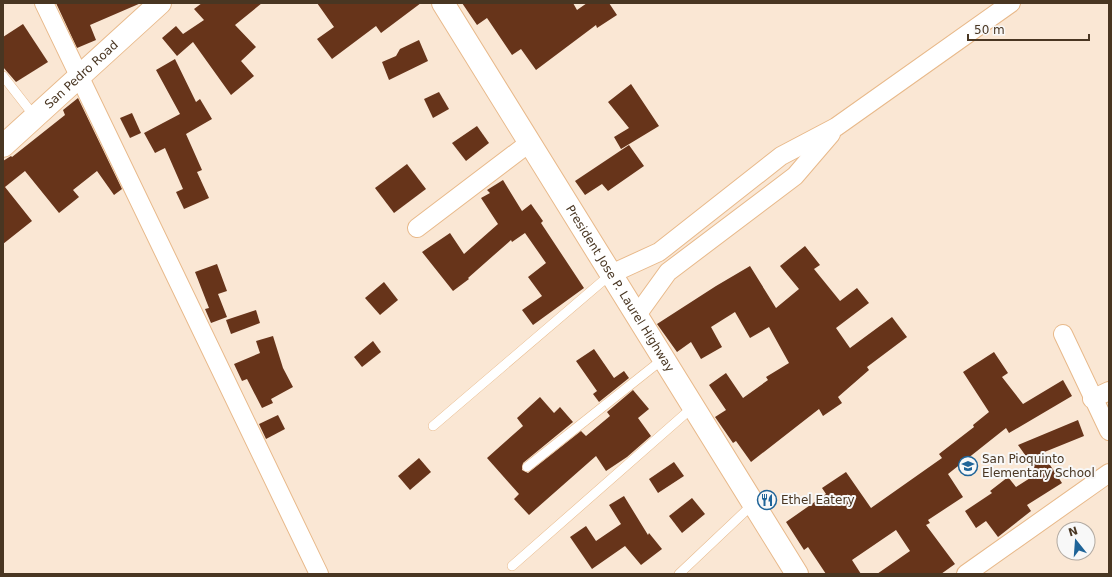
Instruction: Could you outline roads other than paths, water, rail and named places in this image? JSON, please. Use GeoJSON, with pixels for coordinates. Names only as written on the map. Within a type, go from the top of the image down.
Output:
{"type":"FeatureCollection","features":[{"type":"Feature","properties":{"kind":"main road","name":"San Pedro Road"},"geometry":{"type":"LineString","coordinates":[[5,140],[35,117],[160,3]]}},
{"type":"Feature","properties":{"kind":"main road","name":"President Jose P. Laurel Highway"},"geometry":{"type":"LineString","coordinates":[[443,3],[797,574]]}},
{"type":"Feature","properties":{"kind":"street"},"geometry":{"type":"LineString","coordinates":[[44,3],[319,574]]}},
{"type":"Feature","properties":{"kind":"street"},"geometry":{"type":"LineString","coordinates":[[611,274],[659,252],[781,156],[836,127],[1011,3]]}},
{"type":"Feature","properties":{"kind":"street"},"geometry":{"type":"LineString","coordinates":[[637,315],[668,272],[795,176],[836,127]]}},
{"type":"Feature","properties":{"kind":"street"},"geometry":{"type":"LineString","coordinates":[[417,228],[529,142]]}},
{"type":"Feature","properties":{"kind":"street"},"geometry":{"type":"LineString","coordinates":[[781,156],[795,176]]}},
{"type":"Feature","properties":{"kind":"street"},"geometry":{"type":"LineString","coordinates":[[1063,334],[1092,399],[1109,431]]}},
{"type":"Feature","properties":{"kind":"street"},"geometry":{"type":"LineString","coordinates":[[1092,399],[1109,391]]}},
{"type":"Feature","properties":{"kind":"street"},"geometry":{"type":"LineString","coordinates":[[966,574],[1109,473]]}},
{"type":"Feature","properties":{"kind":"lane"},"geometry":{"type":"LineString","coordinates":[[3,76],[35,117]]}},
{"type":"Feature","properties":{"kind":"lane"},"geometry":{"type":"LineString","coordinates":[[433,426],[611,274]]}},
{"type":"Feature","properties":{"kind":"lane"},"geometry":{"type":"LineString","coordinates":[[526,467],[663,358]]}},
{"type":"Feature","properties":{"kind":"lane"},"geometry":{"type":"LineString","coordinates":[[512,566],[693,407]]}},
{"type":"Feature","properties":{"kind":"lane"},"geometry":{"type":"LineString","coordinates":[[679,574],[753,504]]}},
{"type":"Feature","properties":{"kind":"place","name":"San Pioquinto Elementary School"},"geometry":{"type":"Point","coordinates":[968,466]}},
{"type":"Feature","properties":{"kind":"place","name":"Ethel Eatery"},"geometry":{"type":"Point","coordinates":[767,500]}}]}
